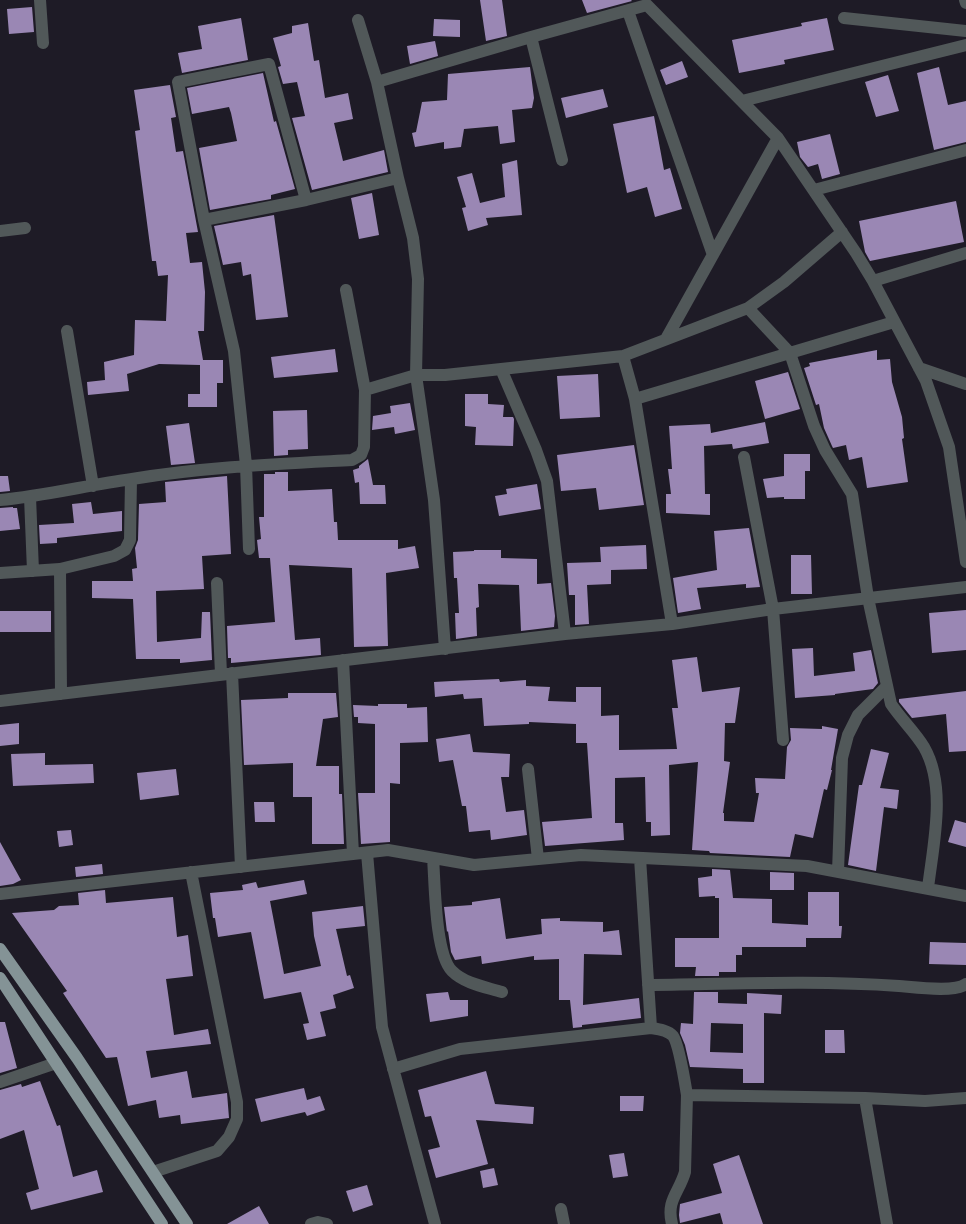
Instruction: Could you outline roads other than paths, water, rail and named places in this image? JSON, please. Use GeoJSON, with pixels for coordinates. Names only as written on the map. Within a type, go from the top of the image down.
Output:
{"type":"FeatureCollection","features":[{"type":"Feature","properties":{"kind":"main road"},"geometry":{"type":"LineString","coordinates":[[0,949],[77,1058],[188,1224]]}},
{"type":"Feature","properties":{"kind":"main road"},"geometry":{"type":"LineString","coordinates":[[0,978],[162,1224]]}},
{"type":"Feature","properties":{"kind":"street"},"geometry":{"type":"LineString","coordinates":[[40,0],[42,43]]}},
{"type":"Feature","properties":{"kind":"street"},"geometry":{"type":"LineString","coordinates":[[377,82],[628,10],[645,3],[778,138],[873,281],[926,381],[949,446],[966,562]]}},
{"type":"Feature","properties":{"kind":"street"},"geometry":{"type":"LineString","coordinates":[[628,10],[713,255]]}},
{"type":"Feature","properties":{"kind":"street"},"geometry":{"type":"LineString","coordinates":[[844,18],[966,30]]}},
{"type":"Feature","properties":{"kind":"street"},"geometry":{"type":"LineString","coordinates":[[358,20],[377,82],[398,178],[414,238],[418,279],[416,375],[434,500],[444,649]]}},
{"type":"Feature","properties":{"kind":"street"},"geometry":{"type":"LineString","coordinates":[[530,37],[562,160]]}},
{"type":"Feature","properties":{"kind":"street"},"geometry":{"type":"LineString","coordinates":[[742,101],[966,45]]}},
{"type":"Feature","properties":{"kind":"street"},"geometry":{"type":"LineString","coordinates":[[249,549],[246,465],[234,351],[204,220],[178,82],[269,64],[306,200]]}},
{"type":"Feature","properties":{"kind":"street"},"geometry":{"type":"LineString","coordinates":[[666,339],[778,138]]}},
{"type":"Feature","properties":{"kind":"street"},"geometry":{"type":"LineString","coordinates":[[814,190],[966,150]]}},
{"type":"Feature","properties":{"kind":"street"},"geometry":{"type":"LineString","coordinates":[[204,220],[306,200],[398,178]]}},
{"type":"Feature","properties":{"kind":"street"},"geometry":{"type":"LineString","coordinates":[[0,231],[25,228]]}},
{"type":"Feature","properties":{"kind":"street"},"geometry":{"type":"LineString","coordinates":[[365,390],[416,375],[445,375],[623,356],[748,308],[784,282],[842,232]]}},
{"type":"Feature","properties":{"kind":"street"},"geometry":{"type":"LineString","coordinates":[[873,281],[966,253]]}},
{"type":"Feature","properties":{"kind":"street"},"geometry":{"type":"LineString","coordinates":[[0,500],[30,497],[131,479],[246,465],[352,460],[361,455],[364,447],[365,390],[346,290]]}},
{"type":"Feature","properties":{"kind":"street"},"geometry":{"type":"LineString","coordinates":[[748,308],[790,353],[821,442],[852,494],[868,598],[891,704],[924,747],[935,772],[938,798],[928,888]]}},
{"type":"Feature","properties":{"kind":"street"},"geometry":{"type":"LineString","coordinates":[[635,399],[894,322]]}},
{"type":"Feature","properties":{"kind":"street"},"geometry":{"type":"LineString","coordinates":[[67,331],[93,486]]}},
{"type":"Feature","properties":{"kind":"street"},"geometry":{"type":"LineString","coordinates":[[623,356],[635,399],[672,624]]}},
{"type":"Feature","properties":{"kind":"street"},"geometry":{"type":"LineString","coordinates":[[919,368],[966,384]]}},
{"type":"Feature","properties":{"kind":"street"},"geometry":{"type":"LineString","coordinates":[[500,369],[536,450],[547,481],[565,634]]}},
{"type":"Feature","properties":{"kind":"street"},"geometry":{"type":"LineString","coordinates":[[744,457],[773,610],[783,740]]}},
{"type":"Feature","properties":{"kind":"street"},"geometry":{"type":"LineString","coordinates":[[0,573],[60,569],[114,556],[125,550],[130,540],[131,479]]}},
{"type":"Feature","properties":{"kind":"street"},"geometry":{"type":"LineString","coordinates":[[30,497],[33,571]]}},
{"type":"Feature","properties":{"kind":"street"},"geometry":{"type":"LineString","coordinates":[[60,569],[61,694]]}},
{"type":"Feature","properties":{"kind":"street"},"geometry":{"type":"LineString","coordinates":[[217,583],[227,674],[241,867]]}},
{"type":"Feature","properties":{"kind":"street"},"geometry":{"type":"LineString","coordinates":[[0,701],[565,634],[672,624],[966,586]]}},
{"type":"Feature","properties":{"kind":"street"},"geometry":{"type":"LineString","coordinates":[[343,660],[353,854]]}},
{"type":"Feature","properties":{"kind":"street"},"geometry":{"type":"LineString","coordinates":[[838,872],[842,758],[848,735],[858,715],[887,686]]}},
{"type":"Feature","properties":{"kind":"street"},"geometry":{"type":"LineString","coordinates":[[528,769],[538,859]]}},
{"type":"Feature","properties":{"kind":"street"},"geometry":{"type":"LineString","coordinates":[[0,894],[388,850],[474,865],[581,855],[807,866],[966,896]]}},
{"type":"Feature","properties":{"kind":"street"},"geometry":{"type":"LineString","coordinates":[[367,853],[382,1027],[435,1224]]}},
{"type":"Feature","properties":{"kind":"street"},"geometry":{"type":"LineString","coordinates":[[433,858],[439,939],[444,958],[452,971],[465,980],[502,992]]}},
{"type":"Feature","properties":{"kind":"street"},"geometry":{"type":"LineString","coordinates":[[640,858],[650,1028]]}},
{"type":"Feature","properties":{"kind":"street"},"geometry":{"type":"LineString","coordinates":[[153,1172],[217,1151],[229,1137],[237,1119],[237,1102],[192,872]]}},
{"type":"Feature","properties":{"kind":"street"},"geometry":{"type":"LineString","coordinates":[[648,986],[854,982],[924,988],[954,988],[966,984]]}},
{"type":"Feature","properties":{"kind":"street"},"geometry":{"type":"LineString","coordinates":[[393,1069],[460,1049],[650,1028],[664,1030],[673,1036],[687,1095],[685,1172],[682,1184],[674,1195],[670,1206],[672,1224]]}},
{"type":"Feature","properties":{"kind":"street"},"geometry":{"type":"LineString","coordinates":[[0,1082],[56,1063]]}},
{"type":"Feature","properties":{"kind":"street"},"geometry":{"type":"LineString","coordinates":[[687,1095],[865,1098],[924,1101],[966,1098]]}},
{"type":"Feature","properties":{"kind":"street"},"geometry":{"type":"LineString","coordinates":[[865,1098],[888,1224]]}},
{"type":"Feature","properties":{"kind":"street"},"geometry":{"type":"LineString","coordinates":[[561,1209],[564,1224]]}},
{"type":"Feature","properties":{"kind":"street"},"geometry":{"type":"LineString","coordinates":[[312,1224],[318,1222],[327,1224]]}}]}
